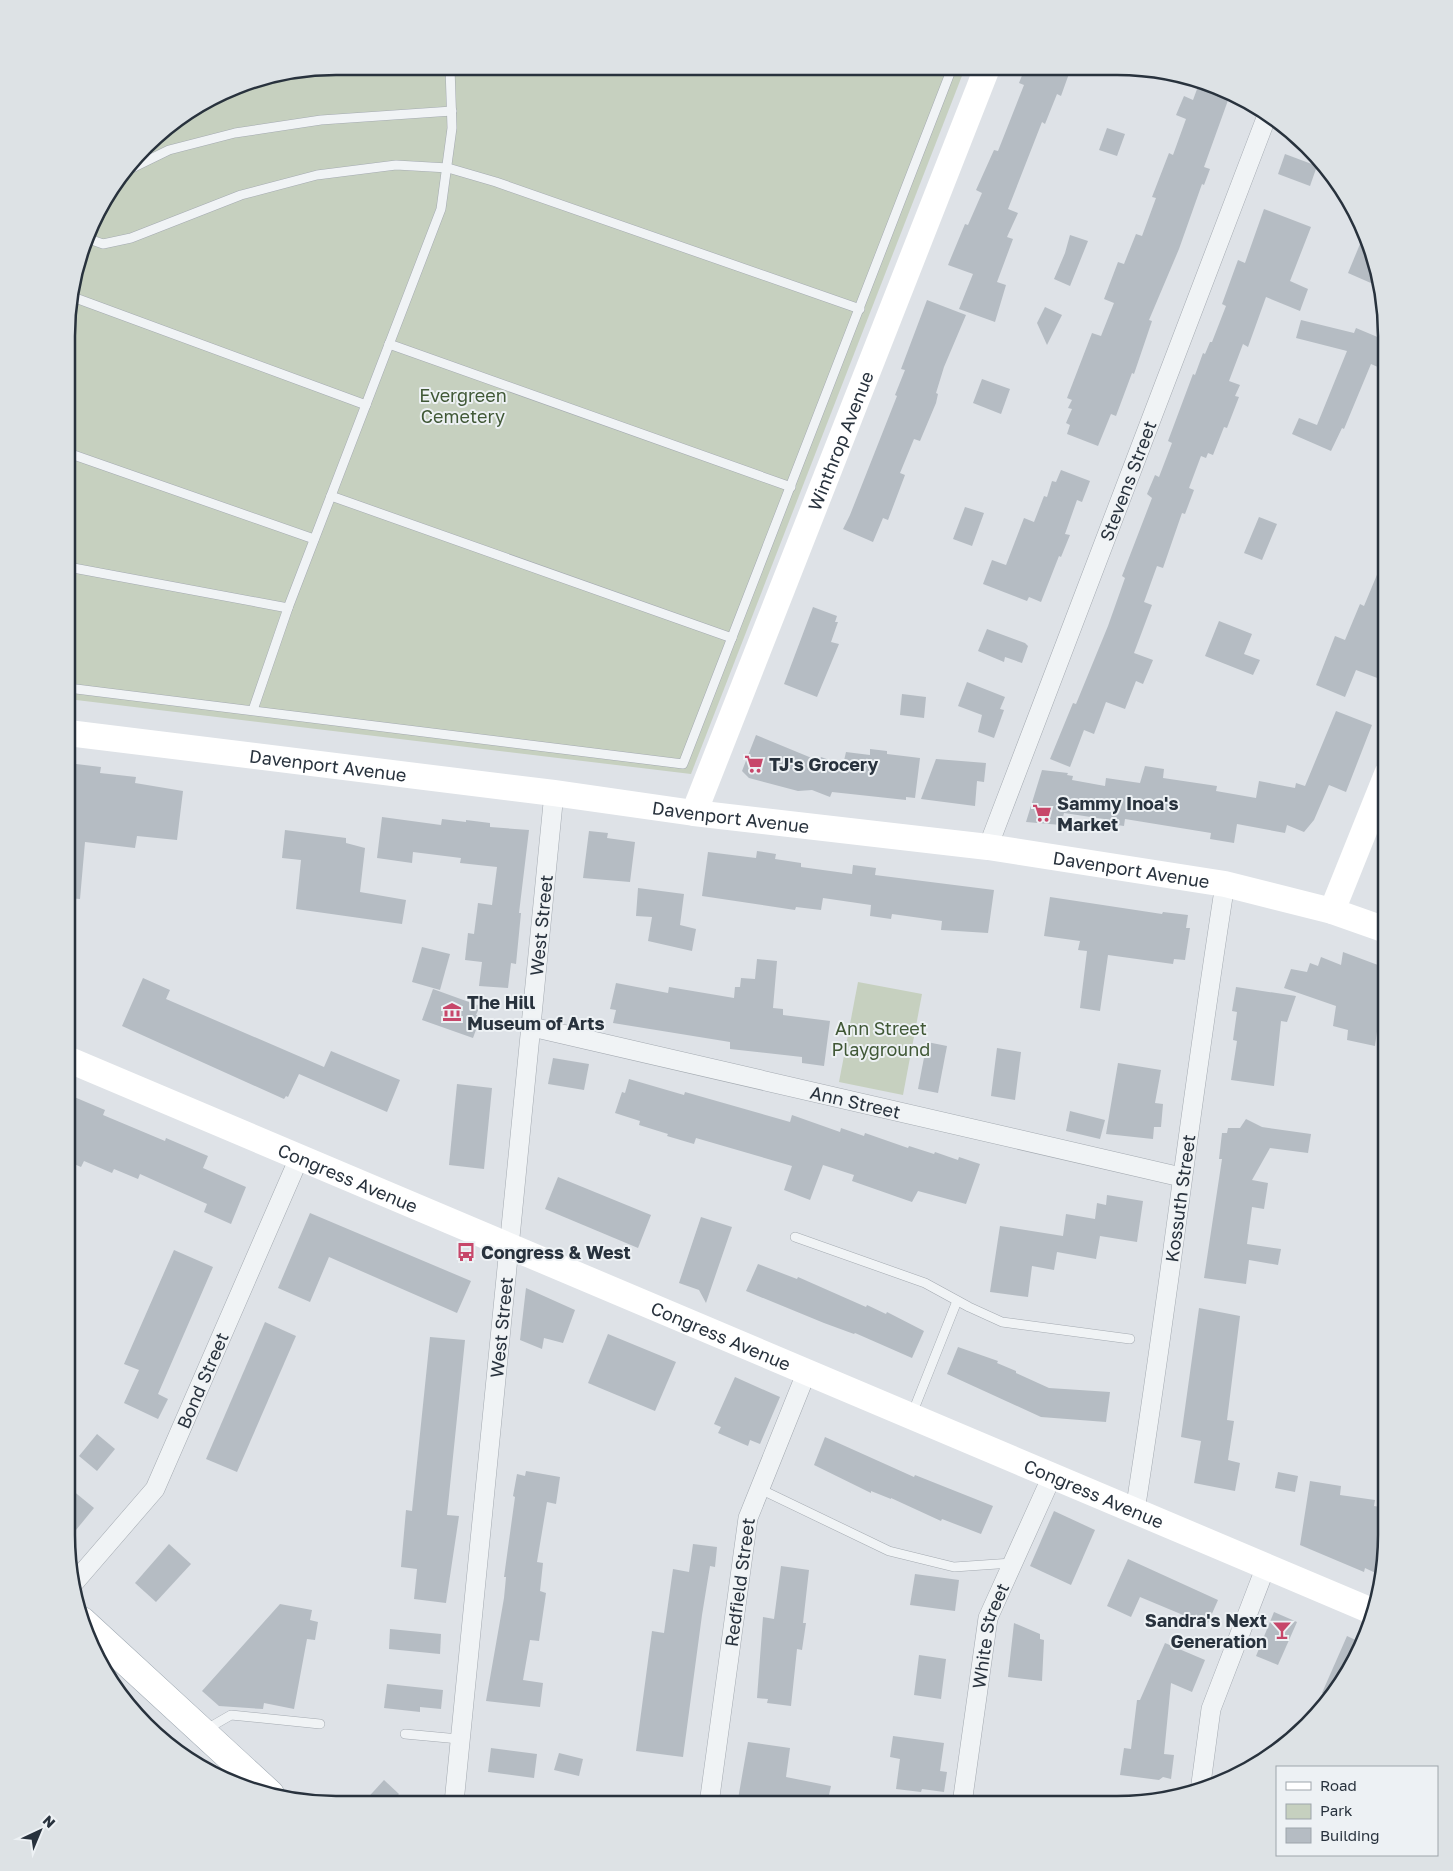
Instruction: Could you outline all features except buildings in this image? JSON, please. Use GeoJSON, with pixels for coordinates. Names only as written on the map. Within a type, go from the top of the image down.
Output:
{"type":"FeatureCollection","features":[{"type":"Feature","properties":{"kind":"main road","name":"Winthrop Avenue"},"geometry":{"type":"LineString","coordinates":[[694,813],[984,75]]}},
{"type":"Feature","properties":{"kind":"main road","name":"Davenport Avenue"},"geometry":{"type":"LineString","coordinates":[[75,734],[554,793],[694,813],[988,847],[1225,884],[1332,910],[1378,927]]}},
{"type":"Feature","properties":{"kind":"main road"},"geometry":{"type":"LineString","coordinates":[[1332,910],[1378,794]]}},
{"type":"Feature","properties":{"kind":"main road","name":"Congress Avenue"},"geometry":{"type":"LineString","coordinates":[[75,1062],[1367,1609]]}},
{"type":"Feature","properties":{"kind":"main road"},"geometry":{"type":"LineString","coordinates":[[94,1632],[260,1784]]}},
{"type":"Feature","properties":{"kind":"street","name":"Stevens Street"},"geometry":{"type":"LineString","coordinates":[[988,847],[1265,121]]}},
{"type":"Feature","properties":{"kind":"street","name":"West Street"},"geometry":{"type":"LineString","coordinates":[[455,1796],[554,793]]}},
{"type":"Feature","properties":{"kind":"street","name":"Kossuth Street"},"geometry":{"type":"LineString","coordinates":[[1135,1510],[1161,1343],[1181,1177],[1225,884]]}},
{"type":"Feature","properties":{"kind":"street","name":"Ann Street"},"geometry":{"type":"LineString","coordinates":[[532,1027],[1181,1177]]}},
{"type":"Feature","properties":{"kind":"street","name":"Bond Street"},"geometry":{"type":"LineString","coordinates":[[79,1578],[155,1489],[299,1158]]}},
{"type":"Feature","properties":{"kind":"street","name":"Redfield Street"},"geometry":{"type":"LineString","coordinates":[[711,1796],[748,1518],[807,1371]]}},
{"type":"Feature","properties":{"kind":"street","name":"White Street"},"geometry":{"type":"LineString","coordinates":[[963,1796],[988,1618],[1052,1476]]}},
{"type":"Feature","properties":{"kind":"street"},"geometry":{"type":"LineString","coordinates":[[1201,1782],[1211,1709],[1266,1566]]}},
{"type":"Feature","properties":{"kind":"lane"},"geometry":{"type":"LineString","coordinates":[[253,710],[288,608],[330,496],[441,209],[448,168],[452,111],[450,75]]}},
{"type":"Feature","properties":{"kind":"lane"},"geometry":{"type":"LineString","coordinates":[[75,689],[683,764],[949,75]]}},
{"type":"Feature","properties":{"kind":"lane"},"geometry":{"type":"LineString","coordinates":[[140,164],[169,150],[235,133],[321,120],[452,111]]}},
{"type":"Feature","properties":{"kind":"lane"},"geometry":{"type":"LineString","coordinates":[[93,240],[103,244],[131,238],[241,195],[317,175],[396,165],[448,168],[496,182],[860,309]]}},
{"type":"Feature","properties":{"kind":"lane"},"geometry":{"type":"LineString","coordinates":[[78,299],[366,405]]}},
{"type":"Feature","properties":{"kind":"lane"},"geometry":{"type":"LineString","coordinates":[[389,344],[791,487]]}},
{"type":"Feature","properties":{"kind":"lane"},"geometry":{"type":"LineString","coordinates":[[75,455],[314,539]]}},
{"type":"Feature","properties":{"kind":"lane"},"geometry":{"type":"LineString","coordinates":[[330,496],[732,638]]}},
{"type":"Feature","properties":{"kind":"lane"},"geometry":{"type":"LineString","coordinates":[[75,568],[288,608]]}},
{"type":"Feature","properties":{"kind":"lane"},"geometry":{"type":"LineString","coordinates":[[795,1237],[925,1282],[1002,1322],[1130,1339]]}},
{"type":"Feature","properties":{"kind":"lane"},"geometry":{"type":"LineString","coordinates":[[911,1416],[957,1300]]}},
{"type":"Feature","properties":{"kind":"lane"},"geometry":{"type":"LineString","coordinates":[[760,1489],[889,1551],[954,1568],[1012,1562]]}},
{"type":"Feature","properties":{"kind":"lane"},"geometry":{"type":"LineString","coordinates":[[203,1731],[231,1715],[320,1724]]}},
{"type":"Feature","properties":{"kind":"lane"},"geometry":{"type":"LineString","coordinates":[[405,1734],[459,1739]]}},
{"type":"Feature","properties":{"kind":"green space","name":"Evergreen Cemetery"},"geometry":{"type":"Polygon","coordinates":[[[336,75],[962,75],[691,774],[75,700],[75,336],[80,285],[95,236],[110,205],[129,177],[151,151],[177,129],[205,110],[236,95],[268,84],[302,77],[336,75]]]}},
{"type":"Feature","properties":{"kind":"green space","name":"Ann Street Playground"},"geometry":{"type":"Polygon","coordinates":[[[858,982],[922,994],[903,1095],[839,1082],[858,982]]]}},
{"type":"Feature","properties":{"kind":"place","name":"TJ's Grocery"},"geometry":{"type":"Point","coordinates":[754,764]}},
{"type":"Feature","properties":{"kind":"place","name":"Sammy Inoa's Market"},"geometry":{"type":"Point","coordinates":[1042,813]}},
{"type":"Feature","properties":{"kind":"place","name":"The Hill Museum of Arts"},"geometry":{"type":"Point","coordinates":[452,1012]}},
{"type":"Feature","properties":{"kind":"place","name":"Congress & West"},"geometry":{"type":"Point","coordinates":[466,1252]}},
{"type":"Feature","properties":{"kind":"place","name":"Sandra's Next Generation"},"geometry":{"type":"Point","coordinates":[1282,1630]}}]}
